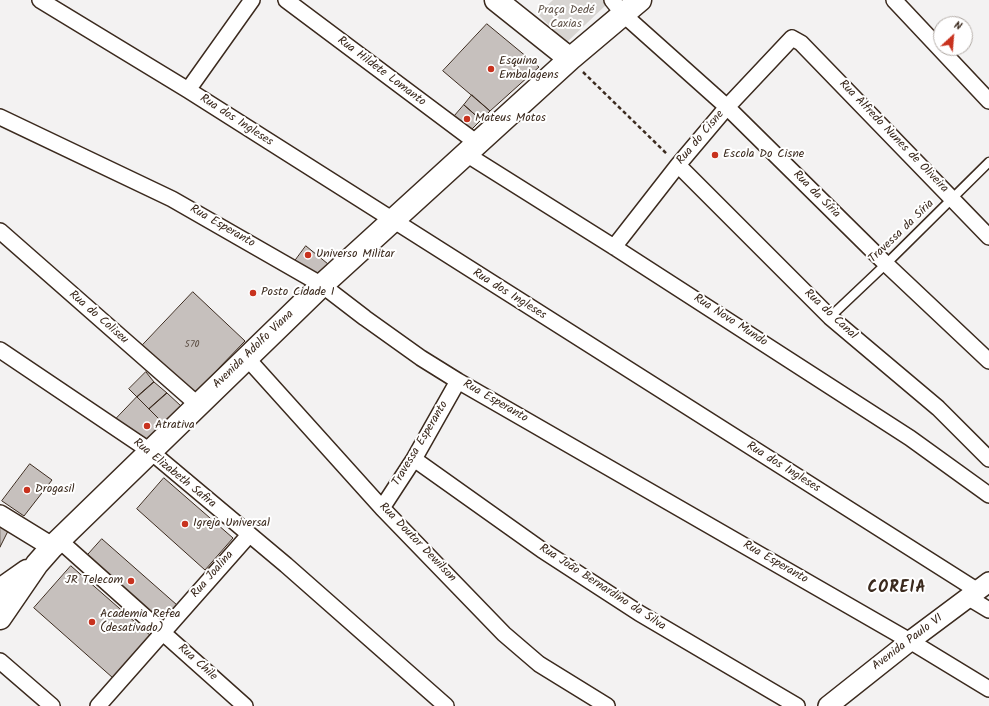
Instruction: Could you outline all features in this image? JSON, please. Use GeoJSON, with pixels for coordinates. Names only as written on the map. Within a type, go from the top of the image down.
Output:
{"type":"FeatureCollection","features":[{"type":"Feature","properties":{"kind":"main road"},"geometry":{"type":"LineString","coordinates":[[496,0],[570,59]]}},
{"type":"Feature","properties":{"kind":"main road","name":"Avenida Adolfo Viana"},"geometry":{"type":"LineString","coordinates":[[0,618],[37,564],[56,543],[197,404],[391,220],[472,149],[570,59],[618,7],[640,0]]}},
{"type":"Feature","properties":{"kind":"main road","name":"Avenida Adolfo Viana"},"geometry":{"type":"LineString","coordinates":[[0,590],[37,564]]}},
{"type":"Feature","properties":{"kind":"street","name":"Rua dos Ingleses"},"geometry":{"type":"LineString","coordinates":[[40,0],[188,90],[391,220],[979,590],[989,610]]}},
{"type":"Feature","properties":{"kind":"street"},"geometry":{"type":"LineString","coordinates":[[188,90],[252,0]]}},
{"type":"Feature","properties":{"kind":"street","name":"Rua Hildete Lomanto"},"geometry":{"type":"LineString","coordinates":[[286,0],[472,149]]}},
{"type":"Feature","properties":{"kind":"street"},"geometry":{"type":"LineString","coordinates":[[894,0],[989,101]]}},
{"type":"Feature","properties":{"kind":"street","name":"Rua da Síria"},"geometry":{"type":"LineString","coordinates":[[618,7],[727,107],[886,264],[989,361]]}},
{"type":"Feature","properties":{"kind":"street","name":"Rua do Cisne"},"geometry":{"type":"LineString","coordinates":[[614,246],[678,165],[727,107],[789,39],[795,39]]}},
{"type":"Feature","properties":{"kind":"street","name":"Rua Alfredo Nunes de Oliveira"},"geometry":{"type":"LineString","coordinates":[[795,39],[801,42],[989,237]]}},
{"type":"Feature","properties":{"kind":"street","name":"Rua Esperanto"},"geometry":{"type":"LineString","coordinates":[[0,117],[172,199],[322,284],[421,358],[458,381],[910,641],[989,689]]}},
{"type":"Feature","properties":{"kind":"street","name":"Rua Novo Mundo"},"geometry":{"type":"LineString","coordinates":[[472,149],[614,246],[910,438],[989,495]]}},
{"type":"Feature","properties":{"kind":"street","name":"Rua do Canal"},"geometry":{"type":"LineString","coordinates":[[678,165],[830,317],[938,408],[989,459]]}},
{"type":"Feature","properties":{"kind":"street","name":"Rua do Coliseu"},"geometry":{"type":"LineString","coordinates":[[0,232],[197,404]]}},
{"type":"Feature","properties":{"kind":"street","name":"Rua Elizabeth Safira"},"geometry":{"type":"LineString","coordinates":[[0,350],[150,451],[248,535],[292,570],[446,706]]}},
{"type":"Feature","properties":{"kind":"street","name":"Rua Doutor Dewilson"},"geometry":{"type":"LineString","coordinates":[[246,357],[382,508],[504,634],[540,664],[607,706]]}},
{"type":"Feature","properties":{"kind":"street","name":"Travessa Esperanto"},"geometry":{"type":"LineString","coordinates":[[382,508],[414,459],[458,381]]}},
{"type":"Feature","properties":{"kind":"street","name":"Rua João Bernardino da Silva"},"geometry":{"type":"LineString","coordinates":[[414,459],[542,550],[626,605],[796,706]]}},
{"type":"Feature","properties":{"kind":"street"},"geometry":{"type":"LineString","coordinates":[[0,515],[56,543]]}},
{"type":"Feature","properties":{"kind":"street","name":"Rua Joalina"},"geometry":{"type":"LineString","coordinates":[[98,706],[248,535]]}},
{"type":"Feature","properties":{"kind":"street","name":"Rua Chile"},"geometry":{"type":"LineString","coordinates":[[56,543],[163,633],[245,706]]}},
{"type":"Feature","properties":{"kind":"street","name":"Avenida Paulo VI"},"geometry":{"type":"LineString","coordinates":[[828,706],[910,641],[979,590]]}},
{"type":"Feature","properties":{"kind":"street"},"geometry":{"type":"LineString","coordinates":[[0,661],[52,706]]}},
{"type":"Feature","properties":{"kind":"lane","name":"Travessa da Síria"},"geometry":{"type":"LineString","coordinates":[[830,317],[989,162]]}},
{"type":"Feature","properties":{"kind":"path"},"geometry":{"type":"LineString","coordinates":[[570,59],[678,165]]}},
{"type":"Feature","properties":{"kind":"green space","name":"Praça Dedé Caxias"},"geometry":{"type":"Polygon","coordinates":[[[553,0],[603,0],[607,4],[566,43],[538,14],[553,0]]]}},
{"type":"Feature","properties":{"kind":"building","name":"Esquina Embalagens"},"geometry":{"type":"Polygon","coordinates":[[[487,24],[539,67],[490,111],[443,71],[487,24]]]}},
{"type":"Feature","properties":{"kind":"building"},"geometry":{"type":"Polygon","coordinates":[[[472,95],[490,111],[481,120],[464,105],[472,95]]]}},
{"type":"Feature","properties":{"kind":"building","name":"Mateus Motos"},"geometry":{"type":"Polygon","coordinates":[[[464,105],[481,120],[469,132],[452,119],[464,105]]]}},
{"type":"Feature","properties":{"kind":"building","name":"Universo Militar"},"geometry":{"type":"Polygon","coordinates":[[[306,246],[328,264],[313,277],[292,265],[306,246]]]}},
{"type":"Feature","properties":{"kind":"building"},"geometry":{"type":"Polygon","coordinates":[[[193,292],[245,341],[190,398],[139,349],[193,292]]]}},
{"type":"Feature","properties":{"kind":"building"},"geometry":{"type":"Polygon","coordinates":[[[146,372],[154,382],[137,397],[129,389],[146,372]]]}},
{"type":"Feature","properties":{"kind":"building"},"geometry":{"type":"Polygon","coordinates":[[[154,382],[167,393],[149,409],[137,397],[154,382]]]}},
{"type":"Feature","properties":{"kind":"building"},"geometry":{"type":"Polygon","coordinates":[[[167,393],[181,406],[163,423],[149,409],[167,393]]]}},
{"type":"Feature","properties":{"kind":"building"},"geometry":{"type":"Polygon","coordinates":[[[137,397],[163,423],[145,442],[115,420],[137,397]]]}},
{"type":"Feature","properties":{"kind":"building","name":"Drogasil"},"geometry":{"type":"Polygon","coordinates":[[[30,464],[52,480],[24,516],[2,501],[30,464]]]}},
{"type":"Feature","properties":{"kind":"building","name":"Igreja Universal"},"geometry":{"type":"Polygon","coordinates":[[[164,478],[233,538],[205,570],[137,509],[164,478]]]}},
{"type":"Feature","properties":{"kind":"building"},"geometry":{"type":"Polygon","coordinates":[[[0,526],[8,531],[0,547],[0,526]]]}},
{"type":"Feature","properties":{"kind":"building","name":"JR Telecom"},"geometry":{"type":"Polygon","coordinates":[[[102,539],[177,605],[160,624],[85,558],[102,539]]]}},
{"type":"Feature","properties":{"kind":"building","name":"Academia Refea (desativado)"},"geometry":{"type":"Polygon","coordinates":[[[71,566],[151,636],[113,678],[34,608],[71,566]]]}},
{"type":"Feature","properties":{"kind":"place","name":"Esquina Embalagens"},"geometry":{"type":"Point","coordinates":[491,69]}},
{"type":"Feature","properties":{"kind":"place","name":"Mateus Motos"},"geometry":{"type":"Point","coordinates":[467,119]}},
{"type":"Feature","properties":{"kind":"place","name":"Escola Do Cisne"},"geometry":{"type":"Point","coordinates":[715,155]}},
{"type":"Feature","properties":{"kind":"place","name":"Universo Militar"},"geometry":{"type":"Point","coordinates":[308,255]}},
{"type":"Feature","properties":{"kind":"place","name":"Posto Cidade I"},"geometry":{"type":"Point","coordinates":[253,293]}},
{"type":"Feature","properties":{"kind":"place","name":"Atrativa"},"geometry":{"type":"Point","coordinates":[147,426]}},
{"type":"Feature","properties":{"kind":"place","name":"Drogasil"},"geometry":{"type":"Point","coordinates":[27,490]}},
{"type":"Feature","properties":{"kind":"place","name":"Igreja Universal"},"geometry":{"type":"Point","coordinates":[185,524]}},
{"type":"Feature","properties":{"kind":"place","name":"JR Telecom"},"geometry":{"type":"Point","coordinates":[131,581]}},
{"type":"Feature","properties":{"kind":"place","name":"Academia Refea (desativado)"},"geometry":{"type":"Point","coordinates":[92,622]}},
{"type":"Feature","properties":{"kind":"district","name":"COREIA"},"geometry":{"type":"Point","coordinates":[897,589]}}]}
